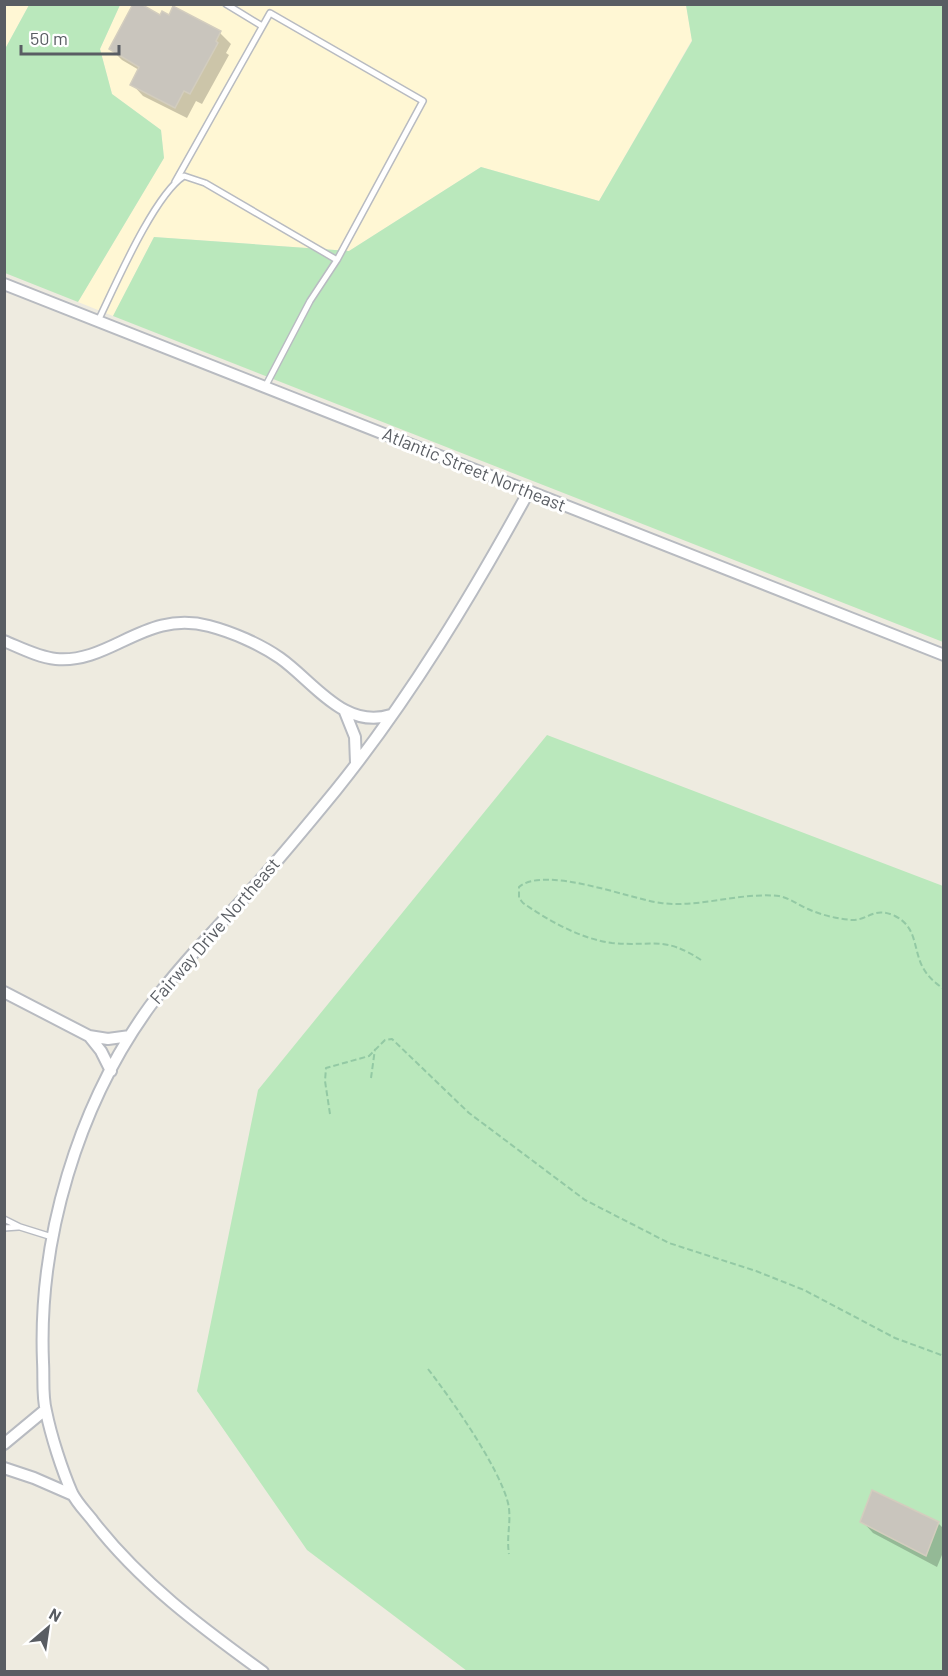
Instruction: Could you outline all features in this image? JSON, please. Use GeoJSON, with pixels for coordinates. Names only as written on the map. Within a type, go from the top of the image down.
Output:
{"type":"FeatureCollection","features":[{"type":"Feature","properties":{"kind":"street","name":"Atlantic Street Northeast"},"geometry":{"type":"LineString","coordinates":[[4,284],[944,655]]}},
{"type":"Feature","properties":{"kind":"street","name":"Fairway Drive Northeast"},"geometry":{"type":"LineString","coordinates":[[263,1671],[189,1617],[155,1588],[122,1555],[73,1495],[45,1410],[43,1324],[54,1237],[75,1155],[111,1071],[130,1036],[175,974],[256,884],[356,763],[454,621],[529,491]]}},
{"type":"Feature","properties":{"kind":"street"},"geometry":{"type":"LineString","coordinates":[[4,641],[40,656],[72,659],[88,656],[162,624],[199,624],[219,630],[279,657],[345,712],[369,719],[391,715]]}},
{"type":"Feature","properties":{"kind":"street"},"geometry":{"type":"LineString","coordinates":[[345,712],[355,738],[356,763]]}},
{"type":"Feature","properties":{"kind":"street"},"geometry":{"type":"LineString","coordinates":[[4,992],[90,1036],[108,1039],[130,1036]]}},
{"type":"Feature","properties":{"kind":"street"},"geometry":{"type":"LineString","coordinates":[[90,1036],[111,1071]]}},
{"type":"Feature","properties":{"kind":"street"},"geometry":{"type":"LineString","coordinates":[[4,1444],[45,1410]]}},
{"type":"Feature","properties":{"kind":"street","name":"Fairway Drive Northeast"},"geometry":{"type":"LineString","coordinates":[[4,1468],[73,1495]]}},
{"type":"Feature","properties":{"kind":"lane"},"geometry":{"type":"LineString","coordinates":[[226,4],[262,26]]}},
{"type":"Feature","properties":{"kind":"lane"},"geometry":{"type":"LineString","coordinates":[[98,321],[141,234],[175,182],[270,13],[423,100],[337,260],[310,301],[265,387]]}},
{"type":"Feature","properties":{"kind":"lane"},"geometry":{"type":"LineString","coordinates":[[175,182],[184,176],[205,183],[337,260]]}},
{"type":"Feature","properties":{"kind":"lane"},"geometry":{"type":"LineString","coordinates":[[4,1219],[20,1227],[54,1237]]}},
{"type":"Feature","properties":{"kind":"lane"},"geometry":{"type":"LineString","coordinates":[[4,1228],[20,1227]]}},
{"type":"Feature","properties":{"kind":"path"},"geometry":{"type":"LineString","coordinates":[[701,960],[684,948],[669,943],[612,943],[577,932],[523,903],[519,898],[519,887],[536,881],[570,882],[605,887],[635,898],[672,903],[704,903],[754,894],[780,896],[816,913],[855,920],[873,912],[886,912],[904,921],[910,928],[921,965],[928,976],[944,989]]}},
{"type":"Feature","properties":{"kind":"path"},"geometry":{"type":"LineString","coordinates":[[330,1114],[324,1081],[326,1068],[365,1058],[385,1040],[392,1039],[469,1113],[552,1177],[632,1226],[669,1243],[747,1268],[804,1290],[895,1338],[944,1356]]}},
{"type":"Feature","properties":{"kind":"path"},"geometry":{"type":"LineString","coordinates":[[371,1078],[375,1048]]}},
{"type":"Feature","properties":{"kind":"path"},"geometry":{"type":"LineString","coordinates":[[428,1369],[490,1463],[503,1490],[510,1517],[507,1531],[509,1554]]}},
{"type":"Feature","properties":{"kind":"shaded area"},"geometry":{"type":"Polygon","coordinates":[[[5,5],[29,5],[5,49],[5,5]]]}},
{"type":"Feature","properties":{"kind":"shaded area"},"geometry":{"type":"Polygon","coordinates":[[[120,5],[686,5],[692,40],[599,201],[481,167],[349,251],[154,237],[113,316],[78,302],[164,158],[161,130],[112,94],[100,49],[120,5]]]}},
{"type":"Feature","properties":{"kind":"green space"},"geometry":{"type":"Polygon","coordinates":[[[29,5],[120,5],[100,49],[112,94],[161,130],[164,158],[78,302],[5,273],[5,49],[29,5]]]}},
{"type":"Feature","properties":{"kind":"green space"},"geometry":{"type":"Polygon","coordinates":[[[686,5],[943,5],[943,642],[113,316],[154,237],[349,251],[481,167],[599,201],[692,41],[686,5]]]}},
{"type":"Feature","properties":{"kind":"green space"},"geometry":{"type":"Polygon","coordinates":[[[547,735],[943,886],[943,1671],[467,1671],[307,1550],[197,1391],[258,1090],[547,735]]]}},
{"type":"Feature","properties":{"kind":"building"},"geometry":{"type":"Polygon","coordinates":[[[133,4],[141,4],[160,15],[162,11],[169,15],[173,6],[221,31],[216,41],[218,43],[190,94],[184,91],[175,108],[130,85],[139,67],[109,49],[133,4]]]}},
{"type":"Feature","properties":{"kind":"building"},"geometry":{"type":"Polygon","coordinates":[[[872,1490],[939,1522],[926,1556],[860,1522],[872,1490]]]}}]}
